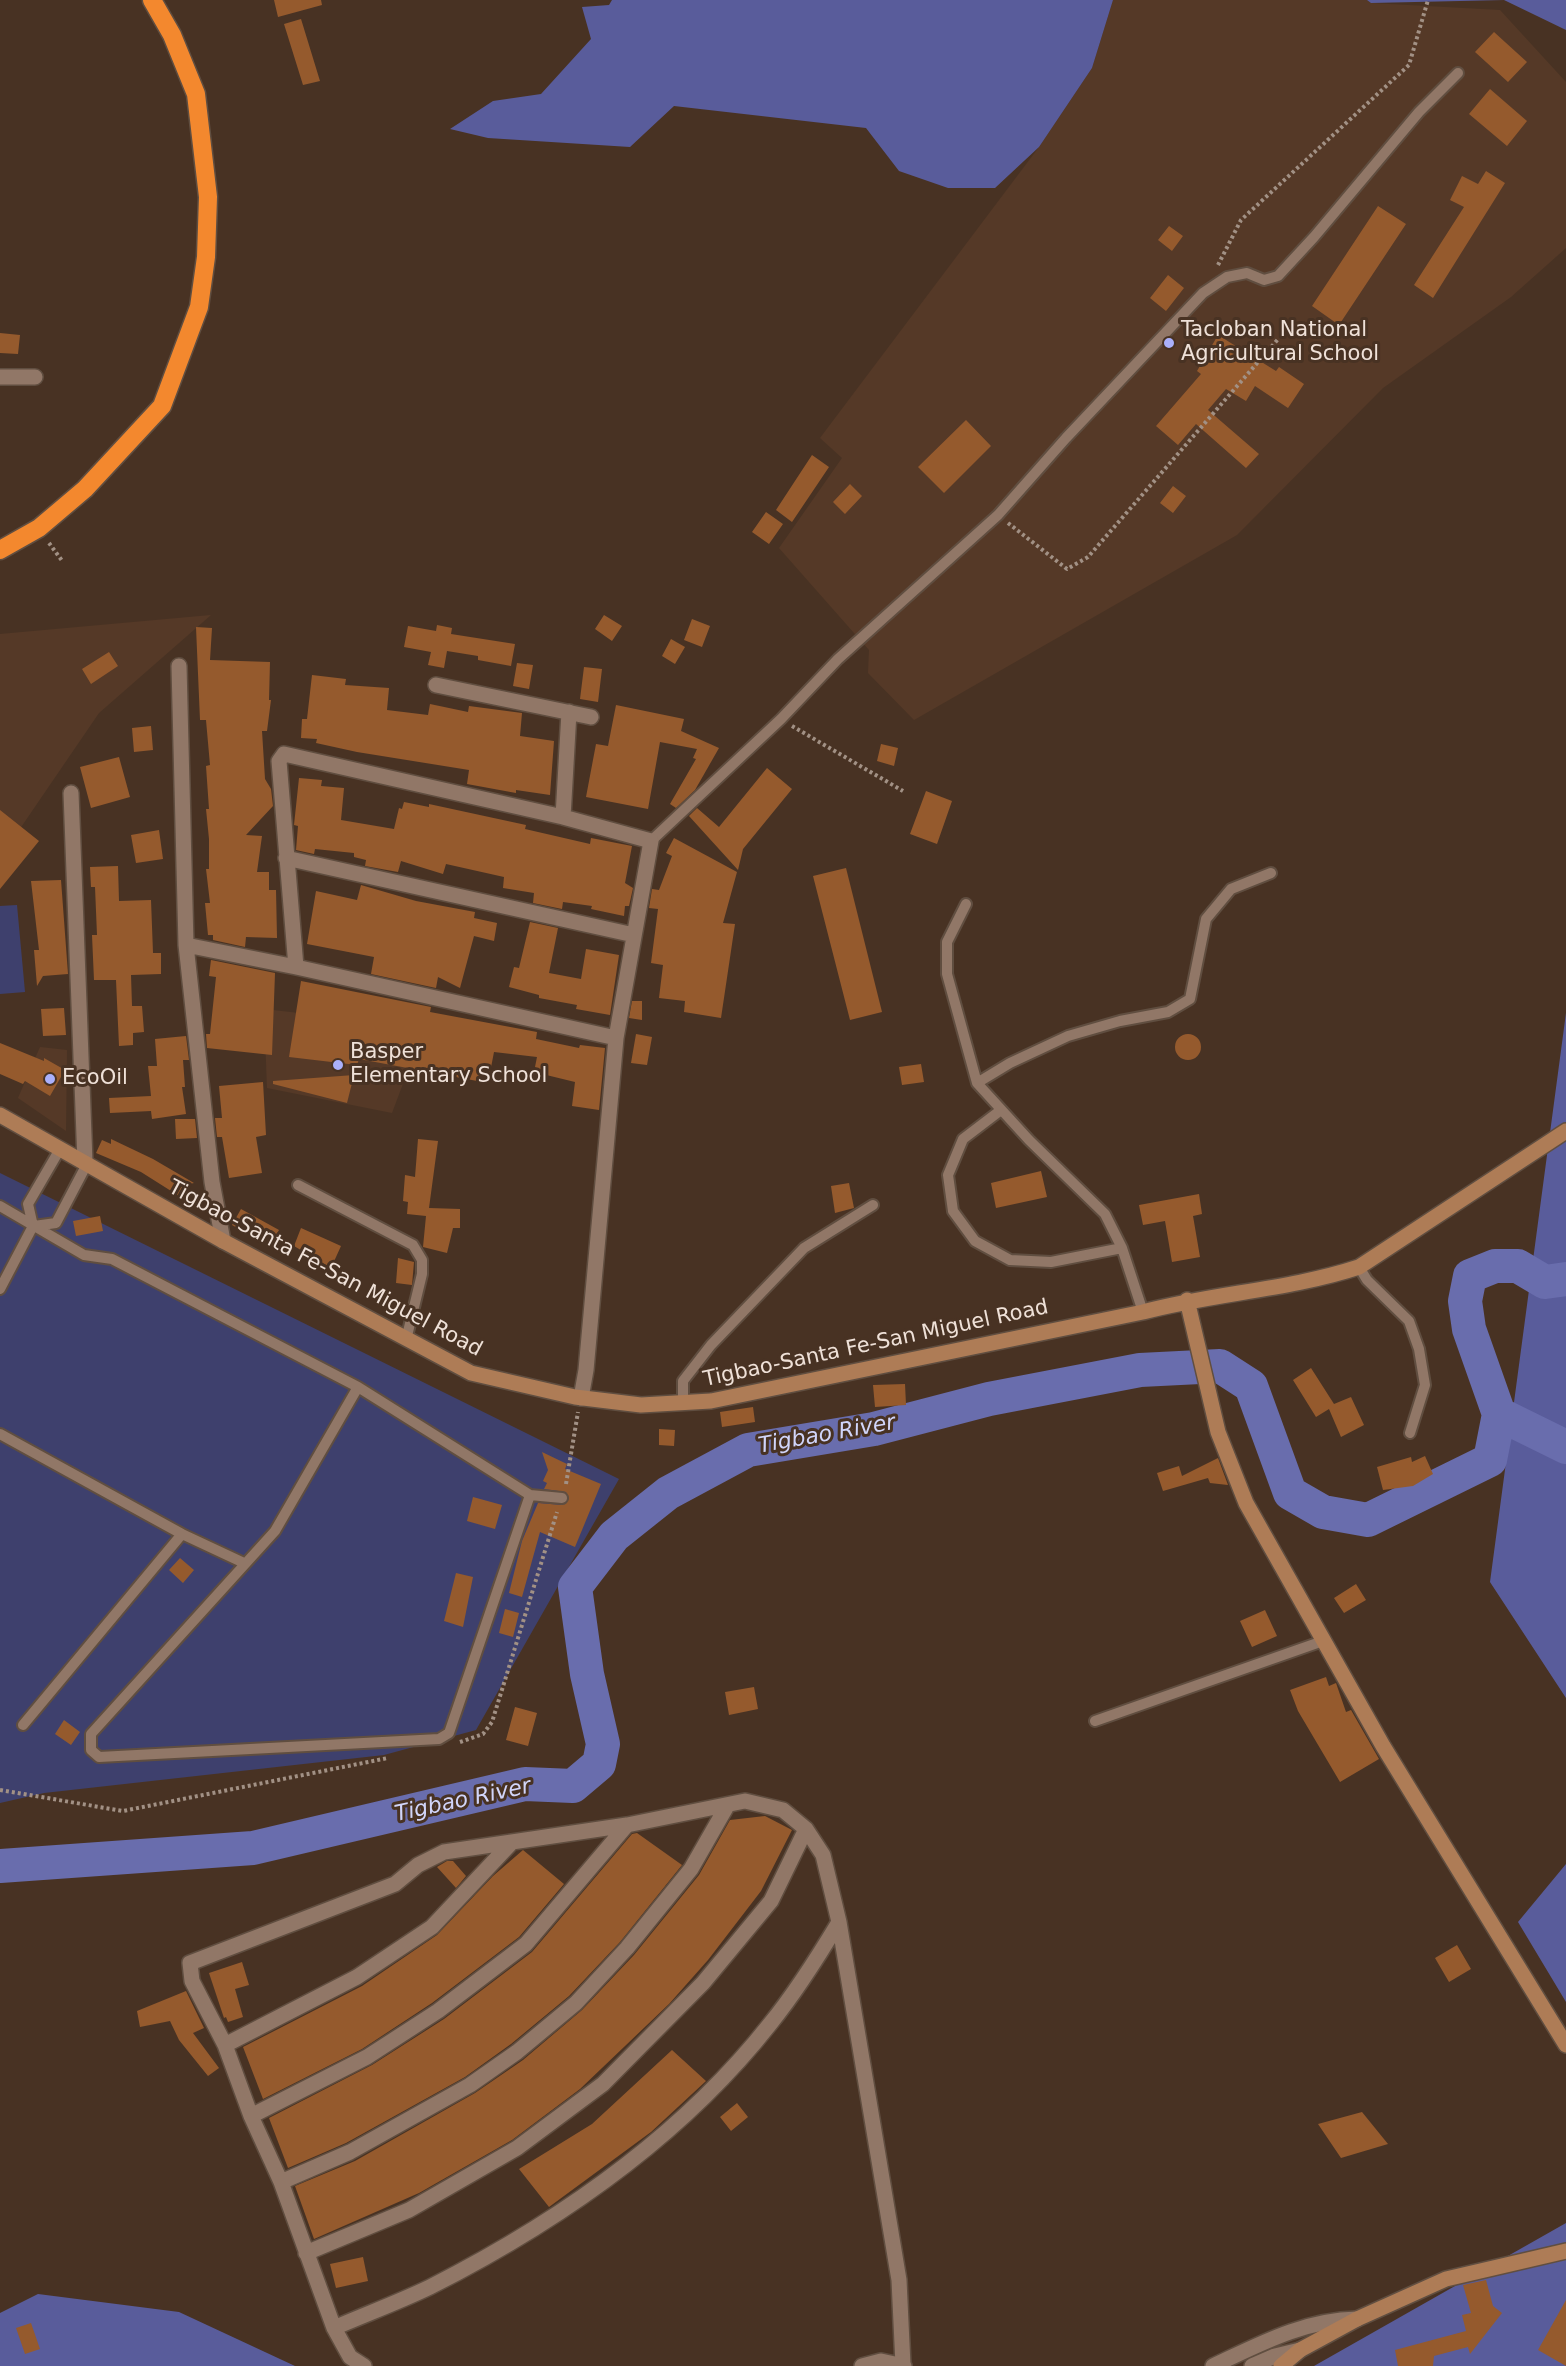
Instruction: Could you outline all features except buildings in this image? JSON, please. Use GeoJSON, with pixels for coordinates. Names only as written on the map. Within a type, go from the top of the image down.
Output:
{"type":"FeatureCollection","features":[{"type":"Feature","properties":{"kind":"highway"},"geometry":{"type":"LineString","coordinates":[[0,550],[39,528],[85,489],[162,406],[199,307],[206,257],[208,197],[196,94],[172,35],[152,0]]}},
{"type":"Feature","properties":{"kind":"main road","name":"Tigbao-Santa Fe-San Miguel Road"},"geometry":{"type":"LineString","coordinates":[[0,1115],[223,1241],[471,1373],[581,1398],[641,1405],[711,1401],[1143,1312],[1187,1300],[1320,1280],[1359,1267],[1566,1131]]}},
{"type":"Feature","properties":{"kind":"main road"},"geometry":{"type":"LineString","coordinates":[[1187,1300],[1218,1432],[1246,1503],[1383,1746],[1566,2045]]}},
{"type":"Feature","properties":{"kind":"main road"},"geometry":{"type":"LineString","coordinates":[[1281,2366],[1300,2350],[1357,2319],[1446,2279],[1566,2251]]}},
{"type":"Feature","properties":{"kind":"street"},"geometry":{"type":"LineString","coordinates":[[0,377],[35,377]]}},
{"type":"Feature","properties":{"kind":"street"},"geometry":{"type":"LineString","coordinates":[[179,666],[186,945],[212,1182],[223,1241]]}},
{"type":"Feature","properties":{"kind":"street"},"geometry":{"type":"LineString","coordinates":[[436,686],[591,717]]}},
{"type":"Feature","properties":{"kind":"street"},"geometry":{"type":"LineString","coordinates":[[563,817],[569,712]]}},
{"type":"Feature","properties":{"kind":"street"},"geometry":{"type":"LineString","coordinates":[[296,966],[279,761],[284,754],[563,817],[651,841],[615,1038],[586,1370],[581,1398]]}},
{"type":"Feature","properties":{"kind":"street"},"geometry":{"type":"LineString","coordinates":[[71,793],[86,1163]]}},
{"type":"Feature","properties":{"kind":"street"},"geometry":{"type":"LineString","coordinates":[[286,858],[634,935]]}},
{"type":"Feature","properties":{"kind":"street"},"geometry":{"type":"LineString","coordinates":[[186,945],[296,966],[615,1038]]}},
{"type":"Feature","properties":{"kind":"street"},"geometry":{"type":"LineString","coordinates":[[363,2366],[350,2357],[334,2328],[281,2182],[251,2116],[225,2045],[192,1981],[190,1963],[395,1884],[418,1865],[444,1852],[627,1825],[745,1801],[783,1810],[806,1829],[823,1855],[839,1922],[899,2280],[904,2366],[881,2361],[862,2366]]}},
{"type":"Feature","properties":{"kind":"street"},"geometry":{"type":"LineString","coordinates":[[281,2182],[350,2152],[470,2085],[517,2052],[576,2003],[627,1948],[691,1869],[727,1806]]}},
{"type":"Feature","properties":{"kind":"street"},"geometry":{"type":"LineString","coordinates":[[251,2116],[367,2057],[438,2011],[517,1951],[526,1944],[627,1825]]}},
{"type":"Feature","properties":{"kind":"street"},"geometry":{"type":"LineString","coordinates":[[306,2253],[410,2210],[517,2148],[603,2084],[704,1983],[771,1900],[806,1829]]}},
{"type":"Feature","properties":{"kind":"street"},"geometry":{"type":"LineString","coordinates":[[225,2045],[357,1977],[432,1927],[512,1842]]}},
{"type":"Feature","properties":{"kind":"street"},"geometry":{"type":"LineString","coordinates":[[334,2328],[428,2288],[475,2263],[522,2236],[631,2162],[680,2120],[770,2025],[811,1968],[839,1922]]}},
{"type":"Feature","properties":{"kind":"street"},"geometry":{"type":"LineString","coordinates":[[1213,2366],[1250,2347],[1293,2330],[1336,2319],[1357,2319]]}},
{"type":"Feature","properties":{"kind":"street"},"geometry":{"type":"LineString","coordinates":[[1252,2366],[1275,2356],[1300,2350]]}},
{"type":"Feature","properties":{"kind":"lane"},"geometry":{"type":"LineString","coordinates":[[651,841],[781,719],[838,659],[998,515],[1066,438],[1203,293],[1227,277],[1247,273],[1264,280],[1278,276],[1314,237],[1419,112],[1458,73]]}},
{"type":"Feature","properties":{"kind":"lane"},"geometry":{"type":"LineString","coordinates":[[977,1083],[1010,1063],[1068,1036],[1120,1021],[1167,1012],[1190,999],[1206,919],[1231,889],[1271,873]]}},
{"type":"Feature","properties":{"kind":"lane"},"geometry":{"type":"LineString","coordinates":[[966,903],[947,942],[947,974],[977,1083],[1105,1214],[1122,1248],[1143,1312]]}},
{"type":"Feature","properties":{"kind":"lane"},"geometry":{"type":"LineString","coordinates":[[1001,1110],[963,1139],[948,1175],[953,1211],[975,1241],[1010,1260],[1051,1262],[1122,1248]]}},
{"type":"Feature","properties":{"kind":"lane"},"geometry":{"type":"LineString","coordinates":[[0,1289],[33,1226],[28,1204],[60,1149]]}},
{"type":"Feature","properties":{"kind":"lane"},"geometry":{"type":"LineString","coordinates":[[33,1226],[56,1223],[86,1163]]}},
{"type":"Feature","properties":{"kind":"lane"},"geometry":{"type":"LineString","coordinates":[[298,1185],[413,1245],[422,1260],[422,1274],[406,1340]]}},
{"type":"Feature","properties":{"kind":"lane"},"geometry":{"type":"LineString","coordinates":[[683,1402],[683,1381],[711,1345],[804,1248],[873,1205]]}},
{"type":"Feature","properties":{"kind":"lane"},"geometry":{"type":"LineString","coordinates":[[0,1206],[84,1255],[112,1259],[358,1387],[530,1496],[561,1498]]}},
{"type":"Feature","properties":{"kind":"lane"},"geometry":{"type":"LineString","coordinates":[[1359,1267],[1367,1280],[1409,1321],[1419,1349],[1425,1385],[1410,1433]]}},
{"type":"Feature","properties":{"kind":"lane"},"geometry":{"type":"LineString","coordinates":[[358,1387],[275,1531],[91,1734],[91,1750],[99,1757],[439,1739],[449,1733],[530,1496]]}},
{"type":"Feature","properties":{"kind":"lane"},"geometry":{"type":"LineString","coordinates":[[0,1434],[182,1534],[244,1563]]}},
{"type":"Feature","properties":{"kind":"lane"},"geometry":{"type":"LineString","coordinates":[[23,1725],[182,1534]]}},
{"type":"Feature","properties":{"kind":"lane"},"geometry":{"type":"LineString","coordinates":[[1095,1721],[1323,1641]]}},
{"type":"Feature","properties":{"kind":"path"},"geometry":{"type":"LineString","coordinates":[[1203,293],[1241,220],[1409,65],[1428,0]]}},
{"type":"Feature","properties":{"kind":"path"},"geometry":{"type":"LineString","coordinates":[[998,515],[1067,569],[1088,557],[1279,338]]}},
{"type":"Feature","properties":{"kind":"path"},"geometry":{"type":"LineString","coordinates":[[781,719],[903,791]]}},
{"type":"Feature","properties":{"kind":"path"},"geometry":{"type":"LineString","coordinates":[[454,1743],[483,1734],[492,1722],[569,1472],[581,1398]]}},
{"type":"Feature","properties":{"kind":"path"},"geometry":{"type":"LineString","coordinates":[[0,1790],[123,1810],[391,1758]]}},
{"type":"Feature","properties":{"kind":"shaded area"},"geometry":{"type":"Polygon","coordinates":[[[612,0],[1113,0],[1092,68],[1039,147],[995,188],[948,188],[899,171],[866,128],[674,106],[630,147],[488,138],[450,129],[493,101],[541,94],[591,39],[582,7],[609,5],[612,0]]]}},
{"type":"Feature","properties":{"kind":"shaded area","name":"Tacloban National Agricultural School"},"geometry":{"type":"Polygon","coordinates":[[[1113,0],[1367,0],[1371,3],[1500,10],[1566,82],[1566,248],[1511,297],[1383,388],[1237,535],[914,720],[868,673],[869,650],[779,548],[842,458],[820,438],[1039,147],[1092,68],[1113,0]]]}},
{"type":"Feature","properties":{"kind":"shaded area"},"geometry":{"type":"Polygon","coordinates":[[[1367,0],[1504,0],[1371,3],[1367,0]]]}},
{"type":"Feature","properties":{"kind":"shaded area"},"geometry":{"type":"Polygon","coordinates":[[[1504,0],[1566,0],[1566,30],[1504,0]]]}},
{"type":"Feature","properties":{"kind":"shaded area"},"geometry":{"type":"Polygon","coordinates":[[[211,615],[99,713],[0,858],[0,634],[211,615]]]}},
{"type":"Feature","properties":{"kind":"shaded area"},"geometry":{"type":"Polygon","coordinates":[[[17,905],[25,992],[0,994],[0,906],[17,905]]]}},
{"type":"Feature","properties":{"kind":"shaded area","name":"Basper Elementary School"},"geometry":{"type":"Polygon","coordinates":[[[264,1009],[299,1013],[419,1041],[392,1113],[267,1088],[264,1009]]]}},
{"type":"Feature","properties":{"kind":"shaded area"},"geometry":{"type":"Polygon","coordinates":[[[1566,1013],[1566,1698],[1490,1582],[1566,1013]]]}},
{"type":"Feature","properties":{"kind":"shaded area"},"geometry":{"type":"Polygon","coordinates":[[[40,1047],[67,1050],[66,1131],[18,1098],[40,1047]]]}},
{"type":"Feature","properties":{"kind":"shaded area"},"geometry":{"type":"Polygon","coordinates":[[[0,1173],[619,1479],[476,1730],[384,1755],[44,1793],[0,1803],[0,1173]]]}},
{"type":"Feature","properties":{"kind":"shaded area"},"geometry":{"type":"Polygon","coordinates":[[[1566,1864],[1566,2002],[1518,1922],[1566,1864]]]}},
{"type":"Feature","properties":{"kind":"shaded area"},"geometry":{"type":"Polygon","coordinates":[[[1566,2223],[1566,2366],[1314,2366],[1566,2223]]]}},
{"type":"Feature","properties":{"kind":"shaded area"},"geometry":{"type":"Polygon","coordinates":[[[38,2294],[179,2312],[295,2366],[0,2366],[0,2313],[38,2294]]]}},
{"type":"Feature","properties":{"kind":"waterway","name":"Tigbao River"},"geometry":{"type":"LineString","coordinates":[[0,1866],[253,1848],[525,1784],[573,1786],[599,1764],[603,1744],[587,1674],[575,1587],[614,1536],[668,1493],[748,1450],[874,1429],[989,1399],[1140,1370],[1220,1366],[1251,1386],[1290,1493],[1323,1512],[1368,1520],[1490,1460],[1499,1414],[1469,1329],[1465,1301],[1470,1276],[1495,1266],[1518,1266],[1545,1282],[1566,1279]]}},
{"type":"Feature","properties":{"kind":"waterway"},"geometry":{"type":"LineString","coordinates":[[1499,1414],[1566,1447]]}},
{"type":"Feature","properties":{"kind":"place","name":"Tacloban National Agricultural School"},"geometry":{"type":"Point","coordinates":[1169,343]}},
{"type":"Feature","properties":{"kind":"place","name":"Basper Elementary School"},"geometry":{"type":"Point","coordinates":[338,1065]}},
{"type":"Feature","properties":{"kind":"place","name":"EcoOil"},"geometry":{"type":"Point","coordinates":[50,1079]}}]}
